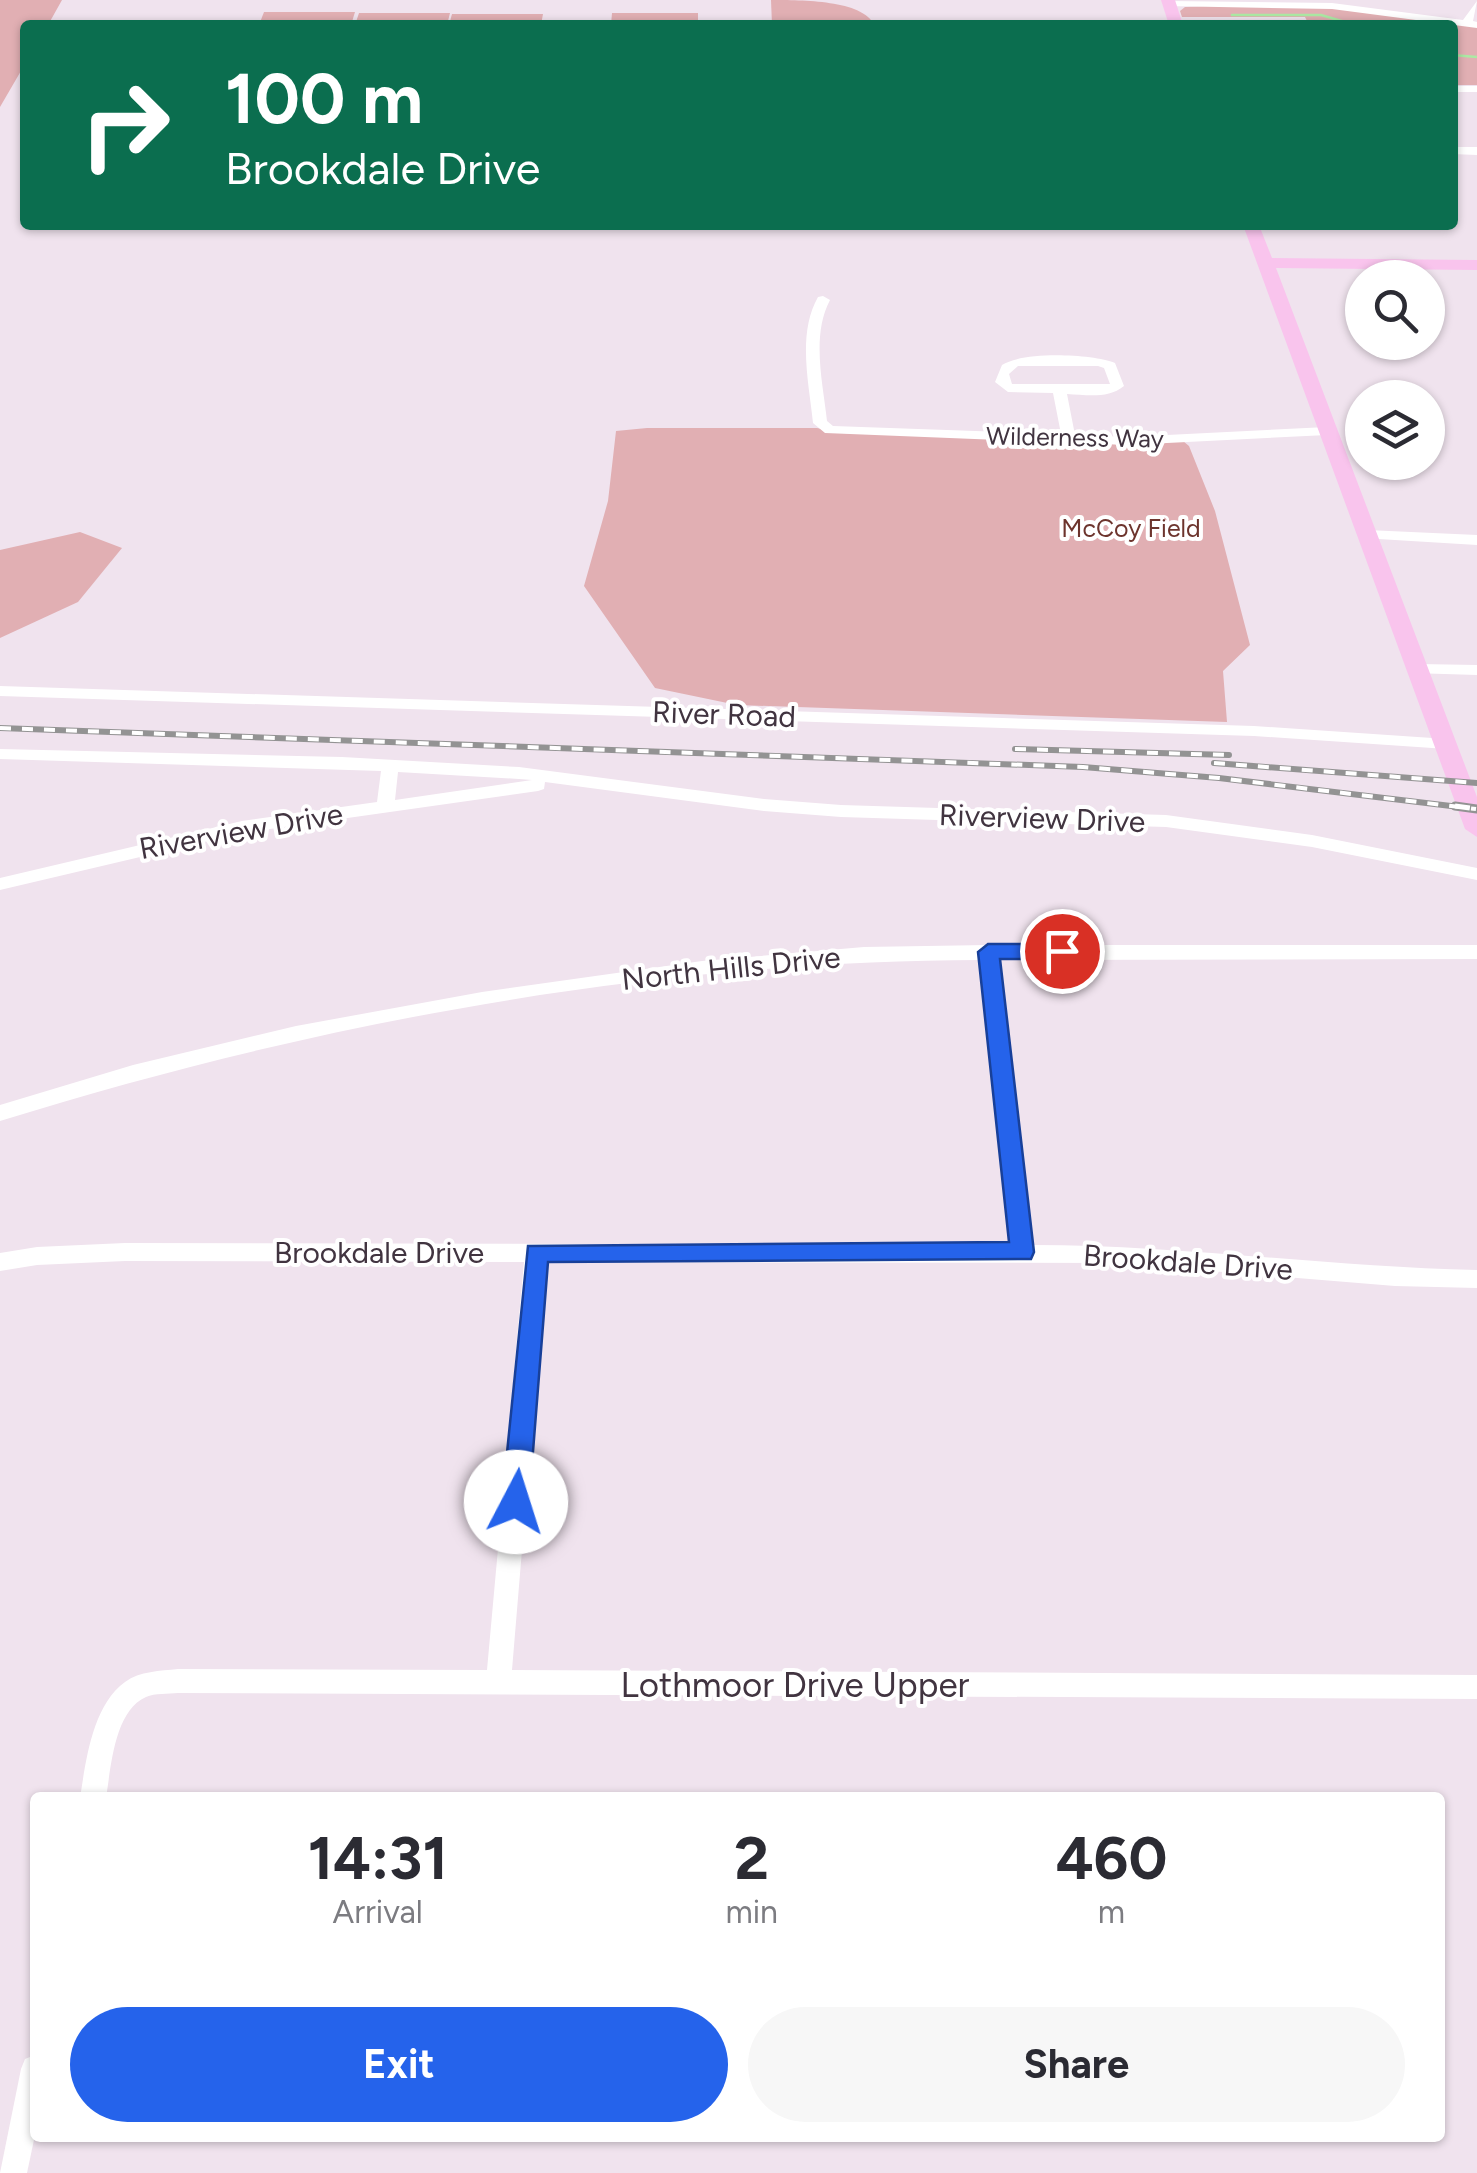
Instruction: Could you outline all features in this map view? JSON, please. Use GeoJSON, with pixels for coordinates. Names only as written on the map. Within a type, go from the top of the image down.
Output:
{"type":"FeatureCollection","features":[{"type":"Feature","properties":{"kind":"street"},"geometry":{"type":"LineString","coordinates":[[1168,2],[1344,7],[1442,20]]}},
{"type":"Feature","properties":{"kind":"street"},"geometry":{"type":"LineString","coordinates":[[1472,24],[1477,4]]}},
{"type":"Feature","properties":{"kind":"street"},"geometry":{"type":"LineString","coordinates":[[1253,230],[1477,829]]}},
{"type":"Feature","properties":{"kind":"street"},"geometry":{"type":"LineString","coordinates":[[1266,263],[1477,265]]}},
{"type":"Feature","properties":{"kind":"street","name":"Wilderness Way"},"geometry":{"type":"LineString","coordinates":[[823,300],[816,310],[814,327],[820,423],[824,428],[1069,440],[1238,438],[1327,432]]}},
{"type":"Feature","properties":{"kind":"street"},"geometry":{"type":"LineString","coordinates":[[1052,361],[1100,362],[1110,366],[1116,378],[1117,386],[1107,390],[1059,391],[1019,391],[1008,388],[1001,377],[1012,363],[1052,361]]}},
{"type":"Feature","properties":{"kind":"street"},"geometry":{"type":"LineString","coordinates":[[1059,391],[1069,440]]}},
{"type":"Feature","properties":{"kind":"street"},"geometry":{"type":"LineString","coordinates":[[1367,535],[1477,540]]}},
{"type":"Feature","properties":{"kind":"street"},"geometry":{"type":"LineString","coordinates":[[1418,668],[1477,670]]}},
{"type":"Feature","properties":{"kind":"street","name":"River Road"},"geometry":{"type":"LineString","coordinates":[[0,691],[1234,730],[1447,744]]}},
{"type":"Feature","properties":{"kind":"street","name":"Riverview Drive"},"geometry":{"type":"LineString","coordinates":[[0,754],[390,766],[519,774],[841,812],[1192,824],[1312,841],[1477,874]]}},
{"type":"Feature","properties":{"kind":"street"},"geometry":{"type":"LineString","coordinates":[[385,806],[390,766]]}},
{"type":"Feature","properties":{"kind":"street","name":"Riverview Drive"},"geometry":{"type":"LineString","coordinates":[[0,884],[153,845],[385,806],[525,786],[604,784]]}},
{"type":"Feature","properties":{"kind":"street"},"geometry":{"type":"LineString","coordinates":[[988,952],[1022,1252]]}},
{"type":"Feature","properties":{"kind":"street","name":"North Hills Drive"},"geometry":{"type":"LineString","coordinates":[[0,1113],[133,1072],[224,1050],[482,999],[764,961],[988,952],[1477,952]]}},
{"type":"Feature","properties":{"kind":"street","name":"Brookdale Drive"},"geometry":{"type":"LineString","coordinates":[[0,1262],[36,1256],[125,1252],[1022,1252],[1198,1258],[1358,1274],[1477,1279]]}},
{"type":"Feature","properties":{"kind":"street"},"geometry":{"type":"LineString","coordinates":[[498,1684],[536,1252]]}},
{"type":"Feature","properties":{"kind":"street","name":"Lothmoor Drive Upper"},"geometry":{"type":"LineString","coordinates":[[94,1792],[105,1743],[122,1704],[133,1690],[178,1681],[1477,1687]]}},
{"type":"Feature","properties":{"kind":"street"},"geometry":{"type":"LineString","coordinates":[[12,2173],[30,2092]]}},
{"type":"Feature","properties":{"kind":"green space"},"geometry":{"type":"Polygon","coordinates":[[[0,0],[62,0],[51,20],[20,20],[20,73],[0,107],[0,0]]]}},
{"type":"Feature","properties":{"kind":"green space"},"geometry":{"type":"Polygon","coordinates":[[[771,0],[845,6],[870,20],[772,20],[771,0]]]}},
{"type":"Feature","properties":{"kind":"green space"},"geometry":{"type":"Polygon","coordinates":[[[1185,7],[1338,8],[1426,20],[1182,17],[1180,11],[1185,7]]]}},
{"type":"Feature","properties":{"kind":"green space"},"geometry":{"type":"Polygon","coordinates":[[[264,12],[355,12],[353,20],[261,20],[264,12]]]}},
{"type":"Feature","properties":{"kind":"green space"},"geometry":{"type":"Polygon","coordinates":[[[359,13],[450,13],[448,20],[357,20],[359,13]]]}},
{"type":"Feature","properties":{"kind":"green space"},"geometry":{"type":"Polygon","coordinates":[[[612,13],[698,13],[698,20],[611,20],[612,13]]]}},
{"type":"Feature","properties":{"kind":"green space"},"geometry":{"type":"Polygon","coordinates":[[[452,14],[543,14],[542,20],[450,20],[452,14]]]}},
{"type":"Feature","properties":{"kind":"green space"},"geometry":{"type":"Polygon","coordinates":[[[1458,24],[1477,27],[1477,85],[1458,85],[1458,24]]]}},
{"type":"Feature","properties":{"kind":"green space","name":"McCoy Field"},"geometry":{"type":"Polygon","coordinates":[[[817,428],[842,433],[1183,441],[1189,446],[1215,511],[1250,645],[1223,671],[1227,722],[737,705],[655,688],[584,586],[608,501],[616,431],[817,428]]]}},
{"type":"Feature","properties":{"kind":"green space"},"geometry":{"type":"Polygon","coordinates":[[[80,532],[122,548],[78,602],[0,638],[0,550],[80,532]]]}},
{"type":"Feature","properties":{"kind":"waterway"},"geometry":{"type":"LineString","coordinates":[[1232,15],[1321,15],[1338,20]]}},
{"type":"Feature","properties":{"kind":"waterway"},"geometry":{"type":"LineString","coordinates":[[1458,55],[1477,57]]}},
{"type":"Feature","properties":{"kind":"railway"},"geometry":{"type":"LineString","coordinates":[[0,728],[1083,767],[1219,778],[1476,809]]}},
{"type":"Feature","properties":{"kind":"railway"},"geometry":{"type":"LineString","coordinates":[[1015,749],[1229,755]]}},
{"type":"Feature","properties":{"kind":"railway"},"geometry":{"type":"LineString","coordinates":[[1214,763],[1477,783]]}},
{"type":"Feature","properties":{"kind":"railway"},"geometry":{"type":"LineString","coordinates":[[1455,806],[1477,809]]}},
{"type":"Feature","properties":{"kind":"route"},"geometry":{"type":"LineString","coordinates":[[516,1502],[536,1252],[1022,1252],[988,952],[1062,951]]}}]}
